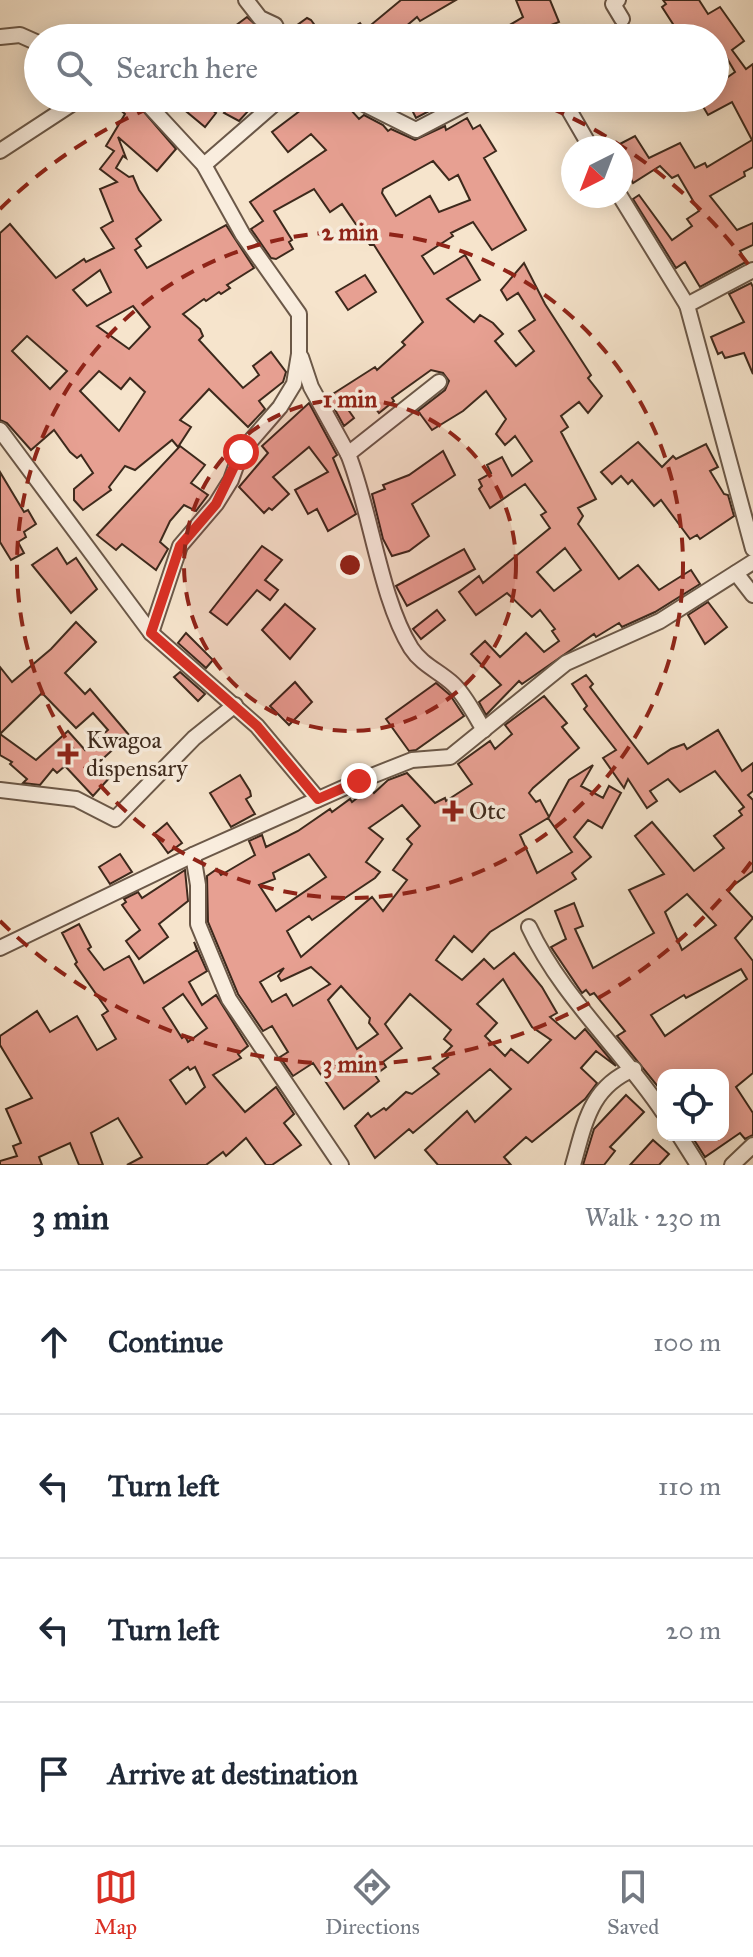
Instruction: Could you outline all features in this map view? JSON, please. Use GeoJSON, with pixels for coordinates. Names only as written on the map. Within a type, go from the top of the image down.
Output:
{"type":"FeatureCollection","features":[{"type":"Feature","properties":{"kind":"street"},"geometry":{"type":"LineString","coordinates":[[246,0],[260,18],[273,24]]}},
{"type":"Feature","properties":{"kind":"street"},"geometry":{"type":"LineString","coordinates":[[618,0],[613,4],[622,19]]}},
{"type":"Feature","properties":{"kind":"street"},"geometry":{"type":"LineString","coordinates":[[0,37],[24,37]]}},
{"type":"Feature","properties":{"kind":"street"},"geometry":{"type":"LineString","coordinates":[[0,151],[60,112]]}},
{"type":"Feature","properties":{"kind":"street"},"geometry":{"type":"LineString","coordinates":[[151,633],[180,546],[216,504],[241,452],[280,407],[294,384],[299,354],[299,314],[243,235],[204,165],[155,112]]}},
{"type":"Feature","properties":{"kind":"street"},"geometry":{"type":"LineString","coordinates":[[204,165],[265,112]]}},
{"type":"Feature","properties":{"kind":"street"},"geometry":{"type":"LineString","coordinates":[[380,112],[416,130],[428,127],[453,112]]}},
{"type":"Feature","properties":{"kind":"street"},"geometry":{"type":"LineString","coordinates":[[570,112],[584,136]]}},
{"type":"Feature","properties":{"kind":"street"},"geometry":{"type":"LineString","coordinates":[[627,208],[687,305],[753,549]]}},
{"type":"Feature","properties":{"kind":"street"},"geometry":{"type":"LineString","coordinates":[[687,305],[753,270]]}},
{"type":"Feature","properties":{"kind":"street"},"geometry":{"type":"LineString","coordinates":[[299,354],[311,387],[348,454],[361,486],[400,624],[412,649],[428,667],[454,684],[484,730]]}},
{"type":"Feature","properties":{"kind":"street"},"geometry":{"type":"LineString","coordinates":[[348,454],[439,382]]}},
{"type":"Feature","properties":{"kind":"street"},"geometry":{"type":"LineString","coordinates":[[0,430],[151,633],[235,705],[318,799]]}},
{"type":"Feature","properties":{"kind":"street"},"geometry":{"type":"LineString","coordinates":[[0,948],[318,799],[412,760],[450,757],[566,663],[660,621],[753,562]]}},
{"type":"Feature","properties":{"kind":"street"},"geometry":{"type":"LineString","coordinates":[[736,573],[753,595]]}},
{"type":"Feature","properties":{"kind":"street"},"geometry":{"type":"LineString","coordinates":[[0,790],[76,799],[115,819],[194,738],[235,705]]}},
{"type":"Feature","properties":{"kind":"street"},"geometry":{"type":"LineString","coordinates":[[193,855],[198,885],[198,924],[229,999],[341,1165]]}},
{"type":"Feature","properties":{"kind":"street"},"geometry":{"type":"LineString","coordinates":[[529,927],[559,977],[634,1069],[657,1103]]}},
{"type":"Feature","properties":{"kind":"street"},"geometry":{"type":"LineString","coordinates":[[573,1165],[589,1107],[597,1094],[621,1074],[634,1069]]}},
{"type":"Feature","properties":{"kind":"street"},"geometry":{"type":"LineString","coordinates":[[683,1141],[698,1165]]}},
{"type":"Feature","properties":{"kind":"street"},"geometry":{"type":"LineString","coordinates":[[732,1165],[753,1145]]}},
{"type":"Feature","properties":{"kind":"building"},"geometry":{"type":"Polygon","coordinates":[[[401,0],[456,0],[420,21],[417,17],[409,24],[372,24],[401,0]]]}},
{"type":"Feature","properties":{"kind":"building"},"geometry":{"type":"Polygon","coordinates":[[[516,0],[550,0],[559,22],[511,24],[523,17],[516,0]]]}},
{"type":"Feature","properties":{"kind":"building"},"geometry":{"type":"Polygon","coordinates":[[[663,0],[699,0],[708,14],[720,7],[744,41],[732,50],[746,69],[753,64],[753,167],[744,172],[745,176],[710,196],[737,230],[753,223],[753,245],[740,251],[746,262],[700,287],[685,262],[676,268],[633,199],[639,195],[672,240],[692,226],[687,219],[699,211],[678,175],[672,178],[660,166],[633,183],[633,137],[649,158],[680,143],[695,168],[705,163],[707,167],[752,140],[732,102],[729,104],[729,76],[735,72],[729,62],[729,24],[673,24],[662,7],[666,4],[663,0]]]}},
{"type":"Feature","properties":{"kind":"building"},"geometry":{"type":"Polygon","coordinates":[[[247,17],[255,24],[238,24],[247,17]]]}},
{"type":"Feature","properties":{"kind":"building"},"geometry":{"type":"Polygon","coordinates":[[[307,18],[314,24],[299,24],[307,18]]]}},
{"type":"Feature","properties":{"kind":"building"},"geometry":{"type":"Polygon","coordinates":[[[123,112],[144,112],[176,149],[157,171],[118,137],[126,158],[123,156],[116,168],[129,177],[133,176],[139,190],[161,220],[136,239],[141,246],[135,250],[147,268],[226,225],[254,268],[227,285],[230,288],[221,294],[219,292],[206,301],[204,299],[183,314],[200,329],[203,336],[199,340],[243,388],[259,375],[253,366],[271,352],[286,372],[283,382],[259,401],[265,409],[248,427],[209,389],[180,420],[191,427],[178,447],[172,440],[135,470],[125,466],[109,487],[111,490],[83,510],[74,500],[74,489],[93,473],[81,455],[77,458],[70,452],[54,430],[31,450],[7,423],[0,420],[0,233],[10,224],[56,278],[84,259],[86,262],[114,248],[101,228],[113,221],[100,189],[117,182],[100,169],[114,151],[106,146],[125,114],[123,112]],[[100,270],[73,290],[87,306],[111,292],[100,270]],[[133,306],[97,326],[129,349],[150,327],[133,306]],[[27,336],[12,351],[50,389],[67,371],[27,336]],[[99,371],[80,391],[119,431],[145,392],[130,378],[121,389],[99,371]]]}},
{"type":"Feature","properties":{"kind":"building"},"geometry":{"type":"Polygon","coordinates":[[[187,112],[216,113],[205,127],[187,112]]]}},
{"type":"Feature","properties":{"kind":"building"},"geometry":{"type":"Polygon","coordinates":[[[225,112],[247,112],[239,121],[225,112]]]}},
{"type":"Feature","properties":{"kind":"building"},"geometry":{"type":"Polygon","coordinates":[[[298,112],[353,112],[359,119],[364,115],[388,131],[391,129],[415,140],[445,126],[446,130],[467,118],[473,129],[480,125],[496,151],[484,158],[526,230],[492,250],[473,222],[451,233],[453,236],[422,256],[434,274],[465,255],[480,280],[447,299],[474,322],[480,315],[493,323],[503,334],[495,341],[516,366],[534,351],[519,331],[535,320],[518,293],[507,300],[501,290],[524,263],[545,304],[591,375],[588,378],[602,396],[588,413],[579,402],[561,416],[568,427],[561,432],[596,499],[578,508],[583,516],[578,524],[619,579],[638,565],[659,590],[691,570],[700,584],[655,612],[622,627],[619,623],[596,637],[594,634],[522,684],[519,681],[486,715],[479,702],[501,685],[471,654],[485,641],[500,657],[526,633],[544,652],[559,641],[552,631],[555,629],[540,610],[532,617],[507,593],[476,615],[459,592],[479,576],[483,583],[550,528],[541,515],[546,512],[525,484],[490,508],[479,489],[482,486],[479,480],[491,473],[487,465],[502,457],[512,476],[532,461],[515,436],[505,445],[496,434],[506,419],[486,391],[463,411],[432,430],[418,411],[445,390],[449,381],[443,373],[431,370],[392,398],[394,401],[379,413],[365,394],[347,408],[354,418],[344,426],[328,397],[375,367],[377,370],[405,345],[402,342],[423,322],[374,245],[370,245],[342,204],[330,212],[314,189],[274,211],[292,240],[289,242],[293,249],[276,259],[271,258],[251,229],[263,221],[250,202],[326,150],[311,134],[288,152],[272,132],[298,112]],[[433,161],[383,189],[382,193],[396,216],[430,196],[439,212],[470,200],[458,175],[449,180],[433,161]],[[565,548],[537,572],[554,591],[581,570],[565,548]]]}},
{"type":"Feature","properties":{"kind":"building"},"geometry":{"type":"Polygon","coordinates":[[[413,112],[427,112],[416,118],[413,112]]]}},
{"type":"Feature","properties":{"kind":"building"},"geometry":{"type":"Polygon","coordinates":[[[365,275],[376,292],[348,310],[336,292],[365,275]]]}},
{"type":"Feature","properties":{"kind":"building"},"geometry":{"type":"Polygon","coordinates":[[[751,283],[753,374],[744,353],[725,358],[722,352],[718,354],[711,337],[744,322],[729,294],[751,283]]]}},
{"type":"Feature","properties":{"kind":"building"},"geometry":{"type":"Polygon","coordinates":[[[309,403],[337,455],[333,458],[356,514],[328,531],[317,509],[308,514],[295,490],[328,472],[309,447],[273,477],[289,494],[272,510],[269,508],[264,513],[239,487],[268,453],[262,446],[309,403]]]}},
{"type":"Feature","properties":{"kind":"building"},"geometry":{"type":"Polygon","coordinates":[[[638,442],[662,467],[673,456],[676,459],[706,444],[718,467],[710,471],[724,494],[728,495],[734,516],[700,539],[697,535],[690,539],[661,500],[654,506],[632,480],[628,484],[621,476],[612,484],[601,472],[638,442]]]}},
{"type":"Feature","properties":{"kind":"building"},"geometry":{"type":"Polygon","coordinates":[[[180,446],[205,465],[191,483],[208,495],[196,511],[184,505],[170,521],[160,542],[168,549],[156,570],[122,544],[116,550],[97,535],[180,446]]]}},
{"type":"Feature","properties":{"kind":"building"},"geometry":{"type":"Polygon","coordinates":[[[443,451],[455,475],[412,504],[429,536],[409,551],[392,556],[383,539],[372,494],[385,489],[383,485],[409,475],[443,451]]]}},
{"type":"Feature","properties":{"kind":"building"},"geometry":{"type":"Polygon","coordinates":[[[0,472],[24,512],[28,510],[36,524],[24,532],[26,537],[18,542],[24,553],[11,560],[0,542],[0,472]]]}},
{"type":"Feature","properties":{"kind":"building"},"geometry":{"type":"Polygon","coordinates":[[[262,546],[282,560],[265,580],[278,590],[270,600],[257,590],[227,625],[210,612],[262,546]]]}},
{"type":"Feature","properties":{"kind":"building"},"geometry":{"type":"Polygon","coordinates":[[[57,548],[67,564],[76,558],[97,589],[71,613],[32,565],[57,548]]]}},
{"type":"Feature","properties":{"kind":"building"},"geometry":{"type":"Polygon","coordinates":[[[464,549],[475,569],[407,606],[396,586],[464,549]]]}},
{"type":"Feature","properties":{"kind":"building"},"geometry":{"type":"Polygon","coordinates":[[[708,602],[727,627],[705,644],[688,615],[708,602]]]}},
{"type":"Feature","properties":{"kind":"building"},"geometry":{"type":"Polygon","coordinates":[[[285,604],[315,629],[290,659],[262,630],[285,604]]]}},
{"type":"Feature","properties":{"kind":"building"},"geometry":{"type":"Polygon","coordinates":[[[437,610],[445,620],[421,639],[413,629],[437,610]]]}},
{"type":"Feature","properties":{"kind":"building"},"geometry":{"type":"Polygon","coordinates":[[[76,622],[96,642],[65,673],[85,694],[90,689],[129,735],[97,764],[111,776],[93,796],[65,766],[57,773],[53,769],[40,785],[23,783],[27,779],[10,764],[12,762],[0,755],[0,667],[12,682],[51,649],[76,622]],[[42,693],[0,734],[36,760],[68,731],[85,750],[108,730],[93,713],[76,728],[42,693]]]}},
{"type":"Feature","properties":{"kind":"building"},"geometry":{"type":"Polygon","coordinates":[[[186,633],[213,660],[206,668],[178,643],[186,633]]]}},
{"type":"Feature","properties":{"kind":"building"},"geometry":{"type":"Polygon","coordinates":[[[180,672],[205,694],[198,701],[174,677],[180,672]]]}},
{"type":"Feature","properties":{"kind":"building"},"geometry":{"type":"Polygon","coordinates":[[[586,675],[593,684],[590,687],[648,764],[684,744],[687,749],[718,730],[742,771],[753,763],[753,791],[748,795],[753,800],[753,871],[727,890],[753,918],[735,938],[753,961],[753,1073],[736,1087],[753,1113],[753,1135],[745,1139],[740,1133],[729,1141],[729,1069],[657,1069],[657,1086],[617,1036],[625,1031],[594,993],[590,995],[586,990],[582,993],[551,947],[566,939],[555,911],[574,903],[583,926],[575,929],[593,968],[654,933],[629,890],[664,874],[635,836],[652,822],[694,871],[724,848],[714,836],[742,815],[739,811],[744,807],[715,771],[680,792],[668,779],[650,791],[657,801],[647,808],[628,779],[624,788],[603,758],[616,750],[584,709],[587,706],[572,684],[586,675]],[[687,894],[665,912],[682,950],[716,925],[687,894]],[[741,969],[686,998],[684,995],[651,1015],[665,1036],[747,979],[741,969]]]}},
{"type":"Feature","properties":{"kind":"building"},"geometry":{"type":"Polygon","coordinates":[[[295,682],[312,702],[289,725],[270,706],[295,682]]]}},
{"type":"Feature","properties":{"kind":"building"},"geometry":{"type":"Polygon","coordinates":[[[436,683],[450,695],[464,716],[416,750],[409,751],[386,719],[436,683]]]}},
{"type":"Feature","properties":{"kind":"building"},"geometry":{"type":"Polygon","coordinates":[[[544,696],[567,723],[562,727],[579,748],[529,793],[536,802],[540,800],[549,817],[569,780],[593,765],[581,786],[603,798],[609,786],[621,793],[602,828],[588,820],[574,837],[591,857],[572,873],[576,879],[490,932],[472,952],[454,936],[436,960],[462,980],[484,959],[494,969],[514,953],[542,987],[557,1013],[550,1017],[575,1039],[585,1029],[616,1066],[596,1051],[581,1068],[597,1083],[585,1099],[532,1142],[526,1137],[504,1157],[511,1165],[438,1165],[425,1150],[467,1111],[475,1122],[511,1089],[490,1069],[413,1133],[409,1129],[375,1158],[355,1126],[368,1113],[371,1117],[384,1108],[386,1110],[406,1092],[412,1094],[439,1074],[433,1068],[448,1057],[445,1053],[452,1046],[444,1039],[451,1030],[410,994],[385,1024],[402,1048],[383,1062],[386,1067],[375,1075],[379,1081],[344,1109],[313,1063],[293,1076],[280,1057],[288,1052],[272,1026],[263,1031],[238,994],[208,922],[207,876],[217,869],[221,875],[255,855],[249,841],[262,835],[266,847],[298,831],[330,809],[332,812],[350,799],[352,802],[370,788],[374,793],[388,780],[407,773],[435,803],[445,798],[446,801],[472,784],[458,764],[490,741],[495,749],[512,734],[505,725],[544,696]],[[402,805],[369,828],[383,839],[366,862],[380,872],[375,878],[312,920],[309,916],[287,931],[301,957],[372,897],[383,911],[407,880],[393,870],[412,844],[407,839],[420,826],[402,805]],[[548,818],[520,835],[537,873],[572,852],[548,818]],[[309,854],[273,873],[275,879],[259,885],[276,911],[326,877],[309,854]],[[311,967],[281,981],[278,976],[284,968],[260,982],[272,1002],[286,994],[293,1006],[330,984],[311,967]],[[503,979],[477,1004],[497,1023],[485,1036],[505,1056],[511,1049],[528,1063],[551,1040],[532,1027],[503,979]],[[341,986],[328,1000],[357,1049],[378,1034],[369,1023],[370,1018],[341,986]]]}},
{"type":"Feature","properties":{"kind":"building"},"geometry":{"type":"Polygon","coordinates":[[[240,775],[250,791],[251,796],[246,799],[255,814],[231,827],[210,793],[240,775]]]}},
{"type":"Feature","properties":{"kind":"building"},"geometry":{"type":"Polygon","coordinates":[[[167,823],[182,843],[168,853],[154,834],[167,823]]]}},
{"type":"Feature","properties":{"kind":"building"},"geometry":{"type":"Polygon","coordinates":[[[120,854],[132,872],[110,884],[99,867],[120,854]]]}},
{"type":"Feature","properties":{"kind":"building"},"geometry":{"type":"Polygon","coordinates":[[[185,870],[188,901],[159,924],[168,937],[139,959],[126,941],[140,930],[122,905],[126,902],[124,899],[138,892],[142,898],[185,870]]]}},
{"type":"Feature","properties":{"kind":"building"},"geometry":{"type":"Polygon","coordinates":[[[79,924],[91,947],[88,949],[104,970],[129,956],[144,983],[197,950],[194,942],[207,971],[189,982],[202,1005],[216,995],[248,1046],[238,1054],[241,1058],[213,1075],[245,1112],[276,1087],[294,1114],[284,1123],[301,1145],[272,1165],[266,1165],[246,1138],[226,1156],[223,1152],[206,1165],[127,1165],[142,1157],[118,1118],[91,1133],[103,1165],[79,1165],[70,1143],[39,1157],[42,1165],[0,1165],[0,1161],[17,1156],[13,1146],[21,1143],[6,1109],[32,1098],[0,1045],[0,1036],[37,1011],[50,1032],[77,1016],[97,1050],[116,1039],[102,1015],[108,1011],[75,964],[77,962],[62,933],[79,924]],[[183,994],[163,1008],[182,1038],[185,1036],[188,1042],[207,1028],[183,994]],[[188,1067],[170,1080],[186,1104],[205,1087],[195,1067],[190,1070],[188,1067]]]}},
{"type":"Feature","properties":{"kind":"building"},"geometry":{"type":"Polygon","coordinates":[[[626,1095],[644,1112],[610,1147],[615,1151],[604,1165],[583,1165],[594,1129],[626,1095]]]}},
{"type":"Feature","properties":{"kind":"building"},"geometry":{"type":"Polygon","coordinates":[[[653,1140],[669,1154],[659,1165],[630,1165],[653,1140]]]}},
{"type":"Feature","properties":{"kind":"building"},"geometry":{"type":"Polygon","coordinates":[[[695,1141],[728,1141],[705,1157],[695,1141]]]}},
{"type":"Feature","properties":{"kind":"place","name":"Kwagoa dispensary"},"geometry":{"type":"Point","coordinates":[68,754]}},
{"type":"Feature","properties":{"kind":"place","name":"Otc"},"geometry":{"type":"Point","coordinates":[453,811]}},
{"type":"Feature","properties":{"kind":"route"},"geometry":{"type":"LineString","coordinates":[[241,452],[231,480],[216,504],[180,546],[151,633],[257,726],[318,799],[359,781]]}}]}
